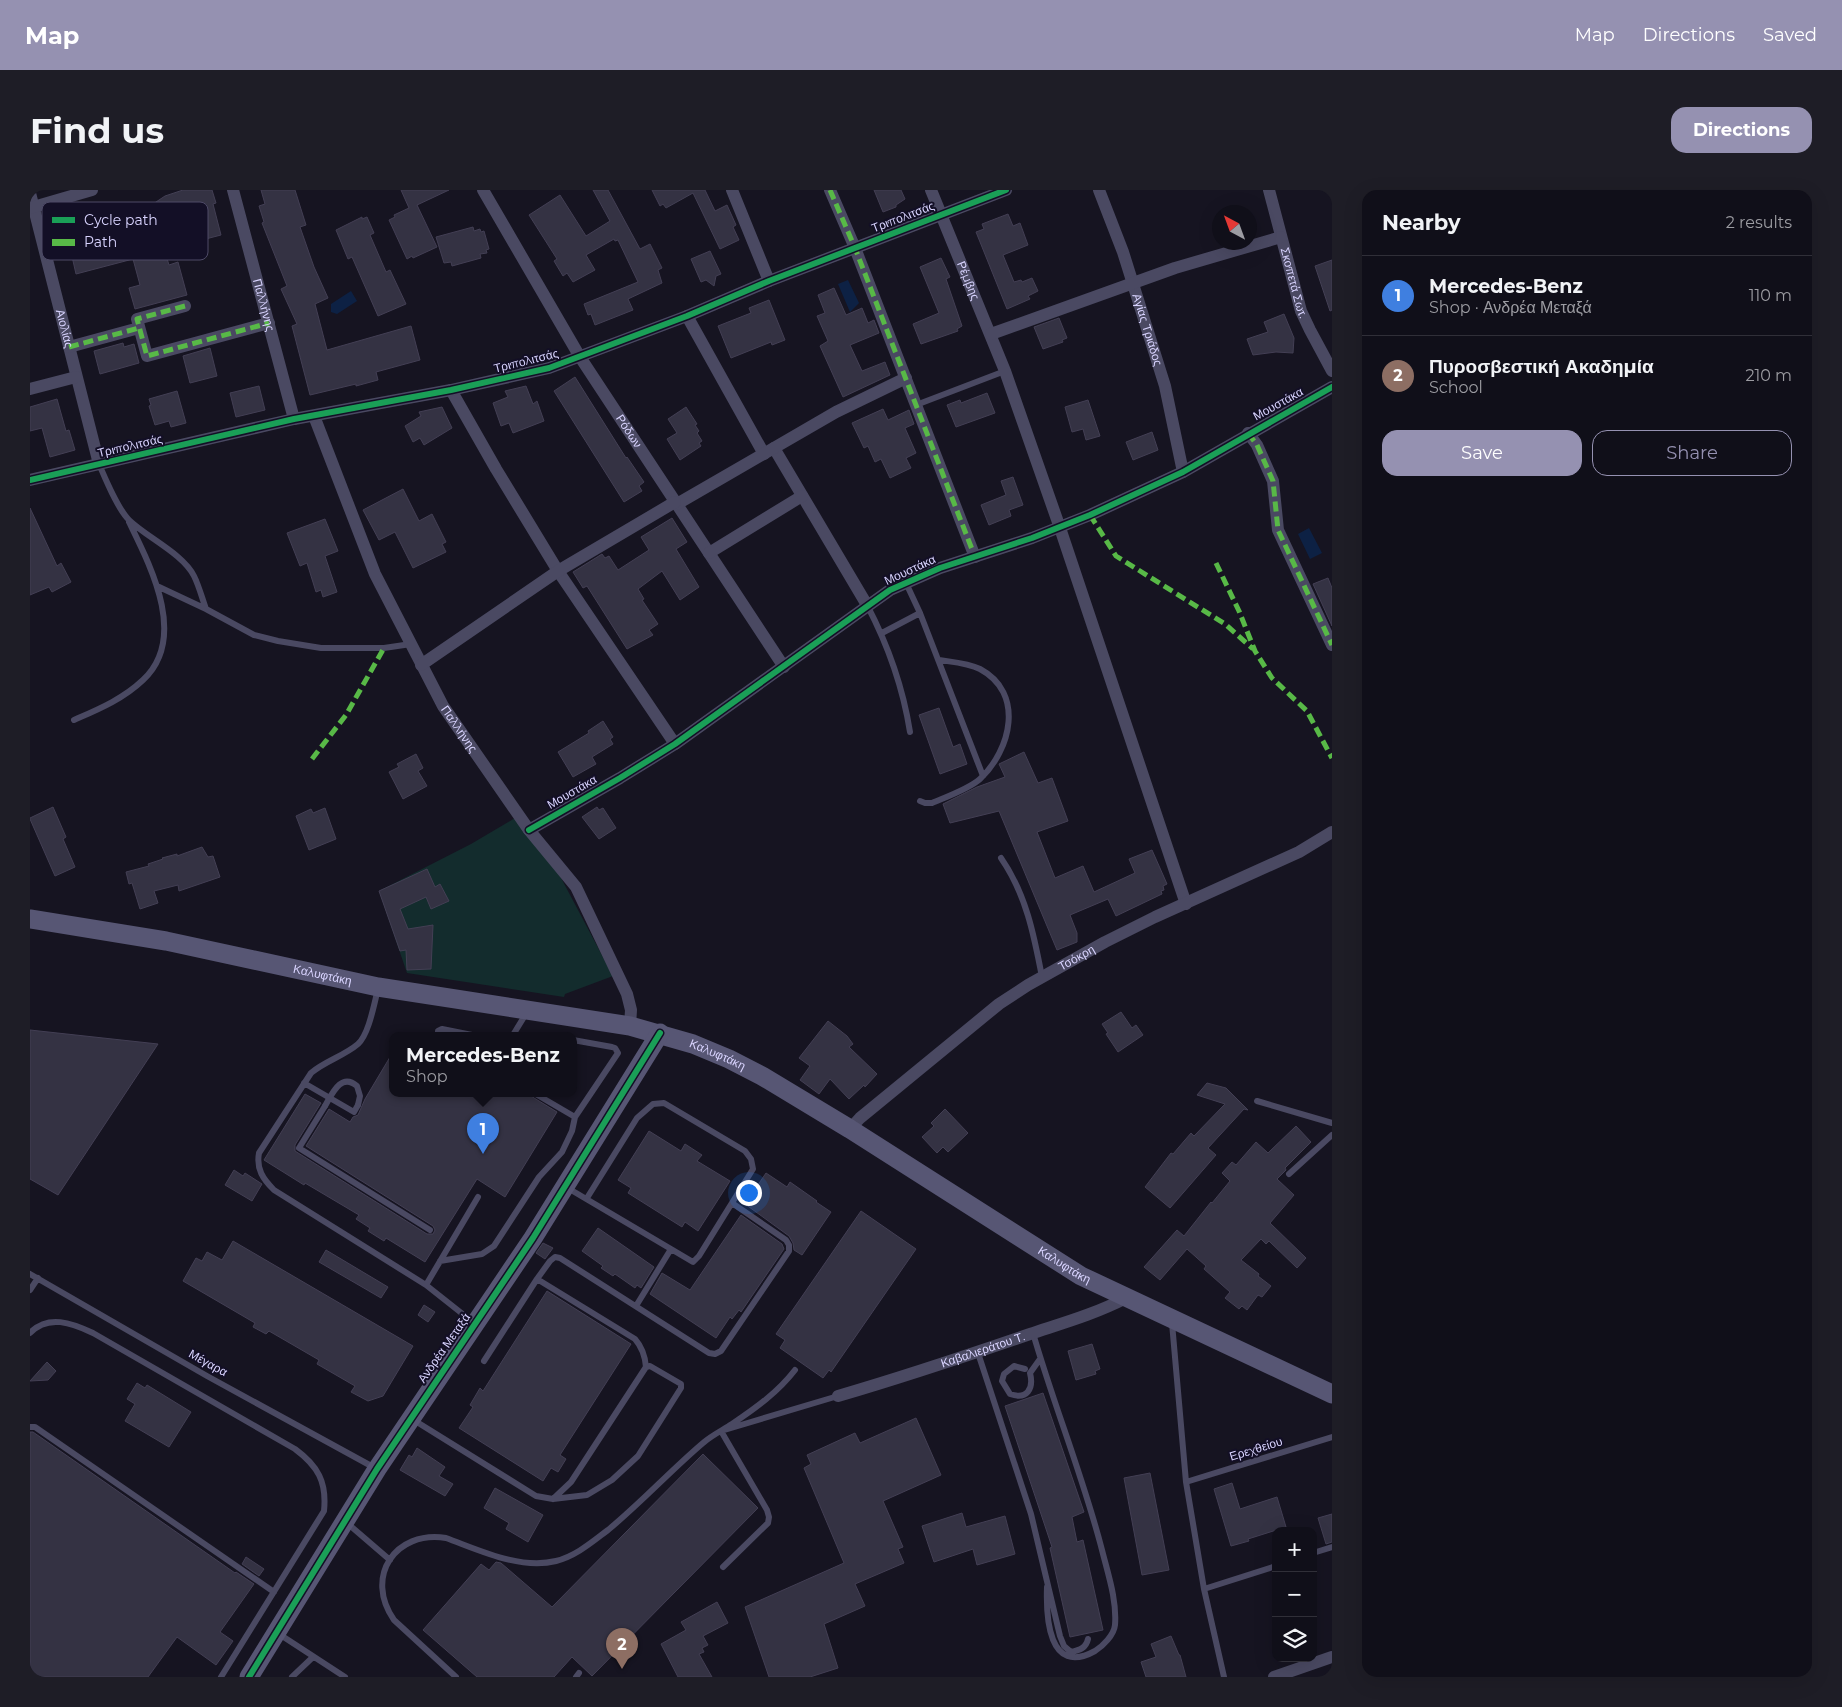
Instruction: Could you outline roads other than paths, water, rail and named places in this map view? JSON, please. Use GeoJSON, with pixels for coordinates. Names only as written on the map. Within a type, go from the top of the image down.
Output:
{"type":"FeatureCollection","features":[{"type":"Feature","properties":{"kind":"main road","name":"Καλυφτάκη"},"geometry":{"type":"LineString","coordinates":[[30,919],[166,941],[378,987],[630,1026],[693,1044],[729,1059],[762,1076],[850,1129],[1081,1276],[1332,1394]]}},
{"type":"Feature","properties":{"kind":"main road","name":"Ανδρέα Μεταξά"},"geometry":{"type":"LineString","coordinates":[[249,1677],[377,1469],[533,1238],[660,1034]]}},
{"type":"Feature","properties":{"kind":"street"},"geometry":{"type":"LineString","coordinates":[[50,202],[92,190]]}},
{"type":"Feature","properties":{"kind":"street","name":"Παλλήνης"},"geometry":{"type":"LineString","coordinates":[[233,190],[294,420]]}},
{"type":"Feature","properties":{"kind":"street","name":"Ρόδων"},"geometry":{"type":"LineString","coordinates":[[483,190],[580,357],[784,667]]}},
{"type":"Feature","properties":{"kind":"street"},"geometry":{"type":"LineString","coordinates":[[732,190],[769,281]]}},
{"type":"Feature","properties":{"kind":"street"},"geometry":{"type":"LineString","coordinates":[[830,190],[855,248],[974,557]]}},
{"type":"Feature","properties":{"kind":"street","name":"Ρέμβης"},"geometry":{"type":"LineString","coordinates":[[931,190],[1005,371],[1060,528],[1186,904]]}},
{"type":"Feature","properties":{"kind":"street","name":"Τριπολιτσάς"},"geometry":{"type":"LineString","coordinates":[[30,480],[294,420],[451,390],[549,368],[687,316],[769,281],[1006,190]]}},
{"type":"Feature","properties":{"kind":"street","name":"Αγίας Τριάδος"},"geometry":{"type":"LineString","coordinates":[[1099,190],[1123,252],[1165,386],[1183,472]]}},
{"type":"Feature","properties":{"kind":"street","name":"Σκοπετά Σωτ."},"geometry":{"type":"LineString","coordinates":[[1269,190],[1301,310],[1332,371]]}},
{"type":"Feature","properties":{"kind":"street","name":"Αιολίας"},"geometry":{"type":"LineString","coordinates":[[30,193],[42,245]]}},
{"type":"Feature","properties":{"kind":"street"},"geometry":{"type":"LineString","coordinates":[[991,334],[1213,256],[1281,237]]}},
{"type":"Feature","properties":{"kind":"street","name":"Αιολίας"},"geometry":{"type":"LineString","coordinates":[[46,260],[98,464]]}},
{"type":"Feature","properties":{"kind":"street"},"geometry":{"type":"LineString","coordinates":[[185,306],[137,320],[147,356],[269,324]]}},
{"type":"Feature","properties":{"kind":"street"},"geometry":{"type":"LineString","coordinates":[[687,316],[769,451],[802,496],[867,606]]}},
{"type":"Feature","properties":{"kind":"street"},"geometry":{"type":"LineString","coordinates":[[69,347],[139,328]]}},
{"type":"Feature","properties":{"kind":"street"},"geometry":{"type":"LineString","coordinates":[[30,389],[76,377]]}},
{"type":"Feature","properties":{"kind":"street"},"geometry":{"type":"LineString","coordinates":[[421,665],[558,572],[836,412],[906,378]]}},
{"type":"Feature","properties":{"kind":"street","name":"Μουστάκα"},"geometry":{"type":"LineString","coordinates":[[529,830],[620,778],[674,744],[890,590],[940,568],[1060,528],[1183,472],[1248,433],[1332,387]]}},
{"type":"Feature","properties":{"kind":"street"},"geometry":{"type":"LineString","coordinates":[[451,390],[558,572],[674,744]]}},
{"type":"Feature","properties":{"kind":"street","name":"Παλλήνης"},"geometry":{"type":"LineString","coordinates":[[314,416],[375,574],[410,644],[443,706],[529,830],[576,887],[627,994],[631,1010],[630,1026]]}},
{"type":"Feature","properties":{"kind":"street"},"geometry":{"type":"LineString","coordinates":[[1248,433],[1257,445],[1273,481],[1278,530],[1332,645]]}},
{"type":"Feature","properties":{"kind":"street"},"geometry":{"type":"LineString","coordinates":[[709,553],[802,496]]}},
{"type":"Feature","properties":{"kind":"street","name":"Τσόκρη"},"geometry":{"type":"LineString","coordinates":[[850,1129],[868,1111],[1000,1004],[1042,978],[1105,942],[1155,917],[1299,852],[1332,832]]}},
{"type":"Feature","properties":{"kind":"street","name":"Καβαλιεράτου Τ."},"geometry":{"type":"LineString","coordinates":[[838,1396],[978,1353],[1088,1315],[1126,1298]]}},
{"type":"Feature","properties":{"kind":"street"},"geometry":{"type":"LineString","coordinates":[[1274,1677],[1332,1657]]}},
{"type":"Feature","properties":{"kind":"lane"},"geometry":{"type":"LineString","coordinates":[[916,405],[1005,371]]}},
{"type":"Feature","properties":{"kind":"lane"},"geometry":{"type":"LineString","coordinates":[[74,720],[106,706],[127,694],[145,679],[159,658],[164,641],[164,607],[157,586],[129,520],[114,497],[98,464]]}},
{"type":"Feature","properties":{"kind":"lane"},"geometry":{"type":"LineString","coordinates":[[129,520],[166,548],[188,568],[194,576],[206,609]]}},
{"type":"Feature","properties":{"kind":"lane"},"geometry":{"type":"LineString","coordinates":[[906,583],[920,612],[983,776]]}},
{"type":"Feature","properties":{"kind":"lane"},"geometry":{"type":"LineString","coordinates":[[157,586],[206,609],[254,635],[296,644],[330,648],[384,648],[410,644]]}},
{"type":"Feature","properties":{"kind":"lane"},"geometry":{"type":"LineString","coordinates":[[867,606],[882,633],[901,691],[910,732]]}},
{"type":"Feature","properties":{"kind":"lane"},"geometry":{"type":"LineString","coordinates":[[882,633],[920,612]]}},
{"type":"Feature","properties":{"kind":"lane"},"geometry":{"type":"LineString","coordinates":[[920,801],[932,803],[978,781],[1002,751],[1010,715],[1007,701],[1000,686],[980,669],[939,660]]}},
{"type":"Feature","properties":{"kind":"lane"},"geometry":{"type":"LineString","coordinates":[[1001,858],[1016,883],[1030,918],[1042,978]]}},
{"type":"Feature","properties":{"kind":"lane"},"geometry":{"type":"LineString","coordinates":[[378,987],[366,1032],[362,1039],[352,1048],[316,1069],[304,1083],[260,1153],[259,1167],[262,1176],[274,1190],[426,1284],[475,1323]]}},
{"type":"Feature","properties":{"kind":"lane"},"geometry":{"type":"LineString","coordinates":[[515,1032],[529,1009]]}},
{"type":"Feature","properties":{"kind":"lane"},"geometry":{"type":"LineString","coordinates":[[438,1032],[442,1029],[457,1032]]}},
{"type":"Feature","properties":{"kind":"lane"},"geometry":{"type":"LineString","coordinates":[[440,1261],[482,1254],[494,1246],[539,1178],[562,1152],[572,1131],[575,1117],[618,1054],[615,1048],[612,1047],[577,1041]]}},
{"type":"Feature","properties":{"kind":"lane"},"geometry":{"type":"LineString","coordinates":[[304,1083],[354,1112],[360,1096],[358,1086],[350,1082],[338,1085],[325,1106],[299,1148],[430,1230]]}},
{"type":"Feature","properties":{"kind":"lane"},"geometry":{"type":"LineString","coordinates":[[541,1097],[575,1117]]}},
{"type":"Feature","properties":{"kind":"lane"},"geometry":{"type":"LineString","coordinates":[[1257,1101],[1332,1123]]}},
{"type":"Feature","properties":{"kind":"lane"},"geometry":{"type":"LineString","coordinates":[[565,1186],[693,1262],[699,1256],[753,1169],[745,1150],[664,1103],[653,1104],[637,1118],[587,1198]]}},
{"type":"Feature","properties":{"kind":"lane"},"geometry":{"type":"LineString","coordinates":[[1289,1174],[1332,1135]]}},
{"type":"Feature","properties":{"kind":"lane"},"geometry":{"type":"LineString","coordinates":[[426,1284],[478,1198]]}},
{"type":"Feature","properties":{"kind":"lane"},"geometry":{"type":"LineString","coordinates":[[484,1361],[537,1279],[555,1257],[560,1258],[709,1353],[715,1354],[721,1351],[789,1251],[789,1245],[786,1240],[732,1203]]}},
{"type":"Feature","properties":{"kind":"lane"},"geometry":{"type":"LineString","coordinates":[[636,1306],[671,1249]]}},
{"type":"Feature","properties":{"kind":"lane","name":"Μέγαρα"},"geometry":{"type":"LineString","coordinates":[[30,1274],[207,1376],[377,1469]]}},
{"type":"Feature","properties":{"kind":"lane"},"geometry":{"type":"LineString","coordinates":[[30,1290],[38,1278]]}},
{"type":"Feature","properties":{"kind":"lane"},"geometry":{"type":"LineString","coordinates":[[537,1279],[635,1339],[645,1355],[646,1367],[571,1482],[553,1499]]}},
{"type":"Feature","properties":{"kind":"lane"},"geometry":{"type":"LineString","coordinates":[[1172,1320],[1186,1482],[1204,1589],[1224,1677]]}},
{"type":"Feature","properties":{"kind":"lane"},"geometry":{"type":"LineString","coordinates":[[30,1333],[47,1322],[70,1323],[80,1327],[295,1449],[308,1458],[319,1474],[325,1492],[324,1511],[221,1677]]}},
{"type":"Feature","properties":{"kind":"lane"},"geometry":{"type":"LineString","coordinates":[[1032,1333],[1092,1512],[1109,1578],[1115,1627],[1104,1644],[1080,1660],[1070,1660],[1061,1657],[1053,1646],[1046,1604],[1047,1587]]}},
{"type":"Feature","properties":{"kind":"lane"},"geometry":{"type":"LineString","coordinates":[[978,1353],[1030,1514],[1060,1636],[1064,1646],[1071,1652],[1078,1651],[1087,1644],[1088,1639]]}},
{"type":"Feature","properties":{"kind":"lane"},"geometry":{"type":"LineString","coordinates":[[1025,1369],[1014,1366],[1004,1374],[1002,1381],[1010,1394],[1018,1397],[1030,1390],[1032,1380],[1030,1373],[1040,1359]]}},
{"type":"Feature","properties":{"kind":"lane"},"geometry":{"type":"LineString","coordinates":[[410,1418],[536,1496],[553,1499],[587,1495],[612,1480],[638,1456],[681,1388],[681,1384],[678,1381],[650,1366],[646,1367]]}},
{"type":"Feature","properties":{"kind":"lane"},"geometry":{"type":"LineString","coordinates":[[456,1677],[394,1620],[388,1611],[384,1601],[382,1580],[396,1551],[414,1539],[435,1536],[513,1560],[538,1563],[555,1561],[570,1556],[589,1545],[636,1507],[705,1442],[757,1407],[784,1384],[795,1370]]}},
{"type":"Feature","properties":{"kind":"lane"},"geometry":{"type":"LineString","coordinates":[[721,1431],[838,1396]]}},
{"type":"Feature","properties":{"kind":"lane"},"geometry":{"type":"LineString","coordinates":[[30,1427],[35,1427],[274,1592]]}},
{"type":"Feature","properties":{"kind":"lane"},"geometry":{"type":"LineString","coordinates":[[721,1431],[769,1516],[768,1523],[723,1567]]}},
{"type":"Feature","properties":{"kind":"lane","name":"Ερεχθείου"},"geometry":{"type":"LineString","coordinates":[[1186,1482],[1332,1437]]}},
{"type":"Feature","properties":{"kind":"lane"},"geometry":{"type":"LineString","coordinates":[[345,1520],[390,1560]]}},
{"type":"Feature","properties":{"kind":"lane"},"geometry":{"type":"LineString","coordinates":[[1317,1552],[1332,1547]]}},
{"type":"Feature","properties":{"kind":"lane"},"geometry":{"type":"LineString","coordinates":[[1204,1589],[1272,1567]]}},
{"type":"Feature","properties":{"kind":"lane"},"geometry":{"type":"LineString","coordinates":[[276,1632],[344,1677]]}},
{"type":"Feature","properties":{"kind":"lane"},"geometry":{"type":"LineString","coordinates":[[292,1677],[313,1656]]}},
{"type":"Feature","properties":{"kind":"water"},"geometry":{"type":"Polygon","coordinates":[[[848,280],[859,303],[850,312],[838,284],[848,280]]]}},
{"type":"Feature","properties":{"kind":"water"},"geometry":{"type":"Polygon","coordinates":[[[351,291],[357,301],[337,314],[331,312],[331,304],[351,291]]]}},
{"type":"Feature","properties":{"kind":"water"},"geometry":{"type":"Polygon","coordinates":[[[1309,528],[1322,553],[1310,559],[1298,534],[1309,528]]]}},
{"type":"Feature","properties":{"kind":"place","name":"Mercedes-Benz"},"geometry":{"type":"Point","coordinates":[483,1154]}},
{"type":"Feature","properties":{"kind":"place","name":"Πυροσβεστική Ακαδημία"},"geometry":{"type":"Point","coordinates":[622,1669]}}]}
